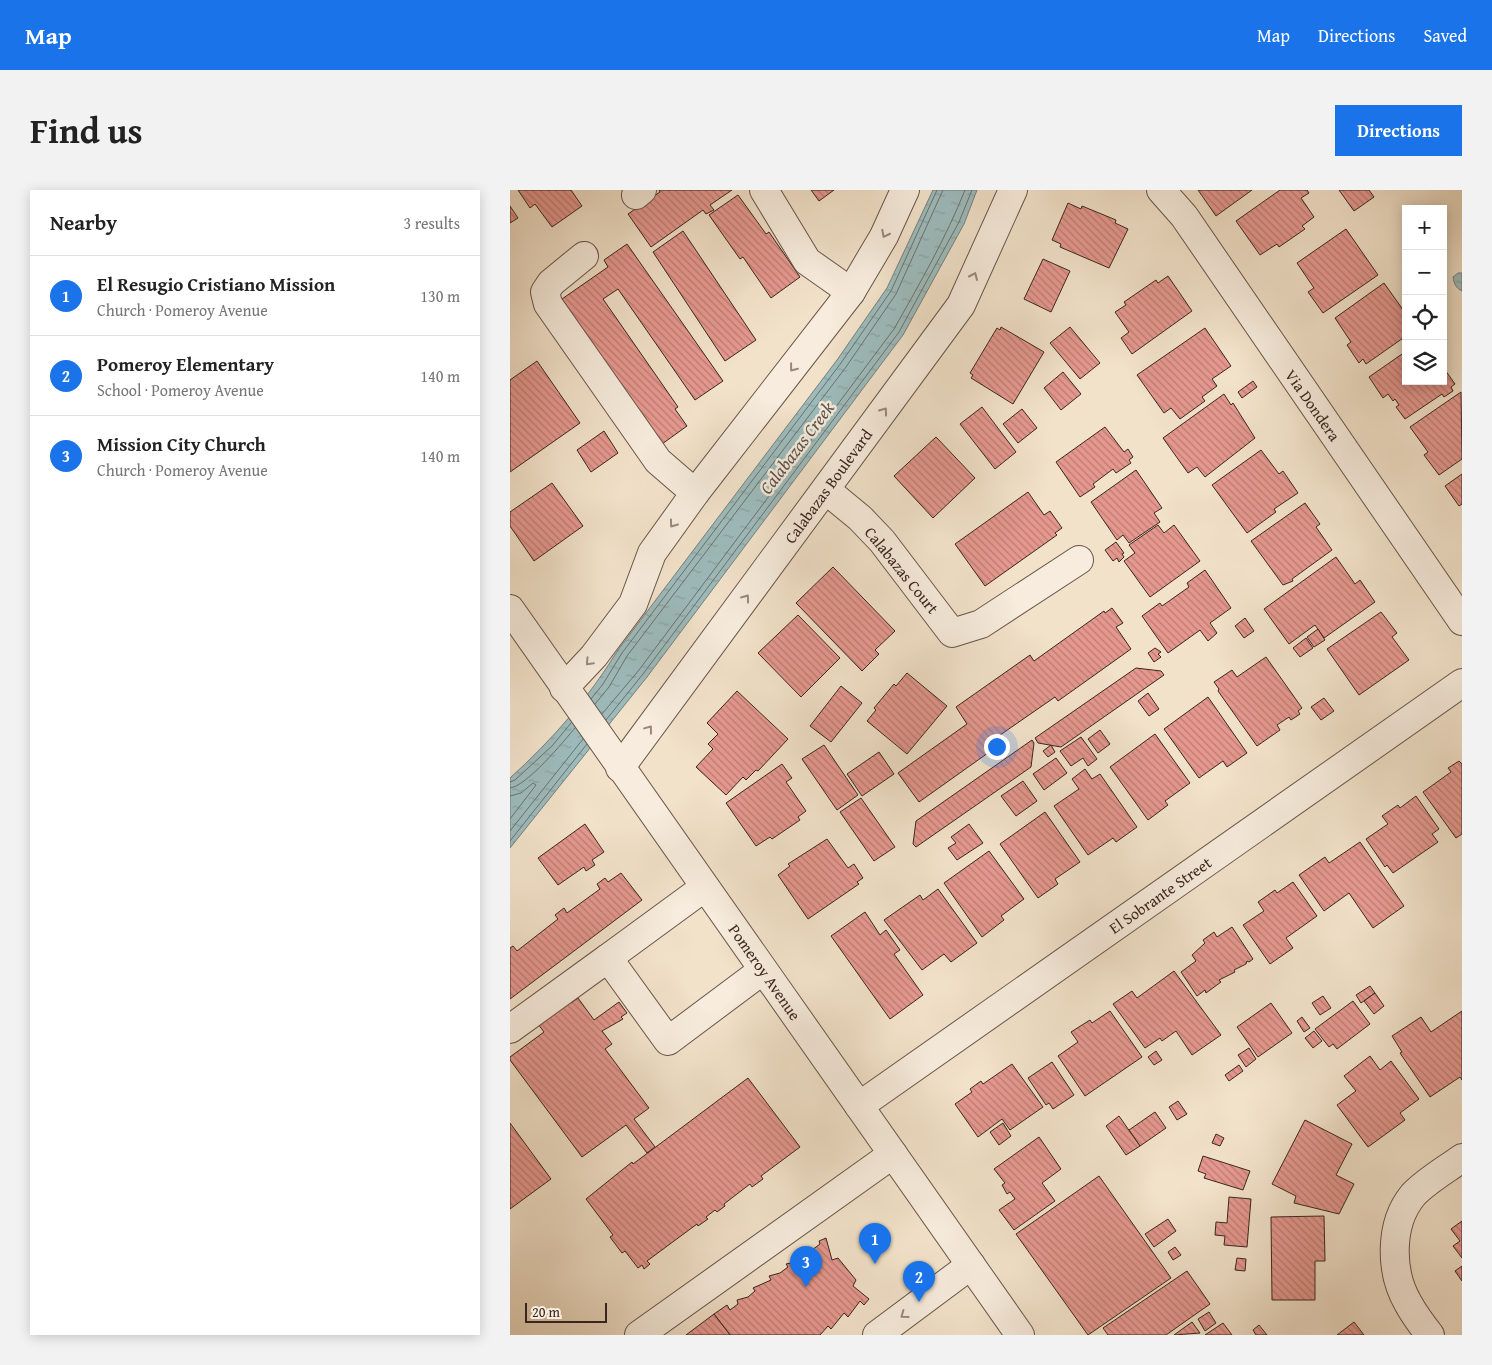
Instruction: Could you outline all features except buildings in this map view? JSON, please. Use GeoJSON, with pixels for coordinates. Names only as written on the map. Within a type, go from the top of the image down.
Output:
{"type":"FeatureCollection","features":[{"type":"Feature","properties":{"kind":"street"},"geometry":{"type":"LineString","coordinates":[[764,190],[807,261],[851,292]]}},
{"type":"Feature","properties":{"kind":"street"},"geometry":{"type":"LineString","coordinates":[[569,696],[594,656],[633,604],[652,553],[695,493],[851,292],[884,236],[905,190]]}},
{"type":"Feature","properties":{"kind":"street","name":"Calabazas Boulevard"},"geometry":{"type":"LineString","coordinates":[[617,764],[826,490],[961,305],[1013,190]]}},
{"type":"Feature","properties":{"kind":"street","name":"Via Dondera"},"geometry":{"type":"LineString","coordinates":[[1161,190],[1184,216],[1462,622]]}},
{"type":"Feature","properties":{"kind":"street"},"geometry":{"type":"LineString","coordinates":[[584,256],[551,284],[545,292],[548,304],[658,461],[695,493]]}},
{"type":"Feature","properties":{"kind":"street","name":"Calabazas Court"},"geometry":{"type":"LineString","coordinates":[[826,490],[860,518],[882,540],[952,633],[981,624],[1079,560]]}},
{"type":"Feature","properties":{"kind":"street","name":"Pomeroy Avenue"},"geometry":{"type":"LineString","coordinates":[[510,609],[569,696],[1018,1334]]}},
{"type":"Feature","properties":{"kind":"street","name":"El Sobrante Street"},"geometry":{"type":"LineString","coordinates":[[859,1106],[1462,683]]}},
{"type":"Feature","properties":{"kind":"street"},"geometry":{"type":"LineString","coordinates":[[510,1029],[705,887]]}},
{"type":"Feature","properties":{"kind":"street"},"geometry":{"type":"LineString","coordinates":[[608,958],[668,1040],[763,970]]}},
{"type":"Feature","properties":{"kind":"street"},"geometry":{"type":"LineString","coordinates":[[638,1335],[893,1154]]}},
{"type":"Feature","properties":{"kind":"street"},"geometry":{"type":"LineString","coordinates":[[1430,1335],[1407,1302],[1397,1273],[1394,1246],[1400,1220],[1413,1195],[1462,1158]]}},
{"type":"Feature","properties":{"kind":"street"},"geometry":{"type":"LineString","coordinates":[[877,1335],[971,1265]]}},
{"type":"Feature","properties":{"kind":"water","name":"Calabazas Creek"},"geometry":{"type":"Polygon","coordinates":[[[933,190],[977,190],[964,224],[903,335],[647,677],[510,848],[510,778],[555,734],[582,702],[618,650],[837,360],[887,288],[933,190]]]}},
{"type":"Feature","properties":{"kind":"water"},"geometry":{"type":"Polygon","coordinates":[[[1458,273],[1462,273],[1462,291],[1457,287],[1453,279],[1458,273]]]}},
{"type":"Feature","properties":{"kind":"place","name":"El Resugio Cristiano Mission"},"geometry":{"type":"Point","coordinates":[875,1264]}},
{"type":"Feature","properties":{"kind":"place","name":"Mission City Church"},"geometry":{"type":"Point","coordinates":[806,1287]}},
{"type":"Feature","properties":{"kind":"place","name":"Pomeroy Elementary"},"geometry":{"type":"Point","coordinates":[919,1302]}}]}
